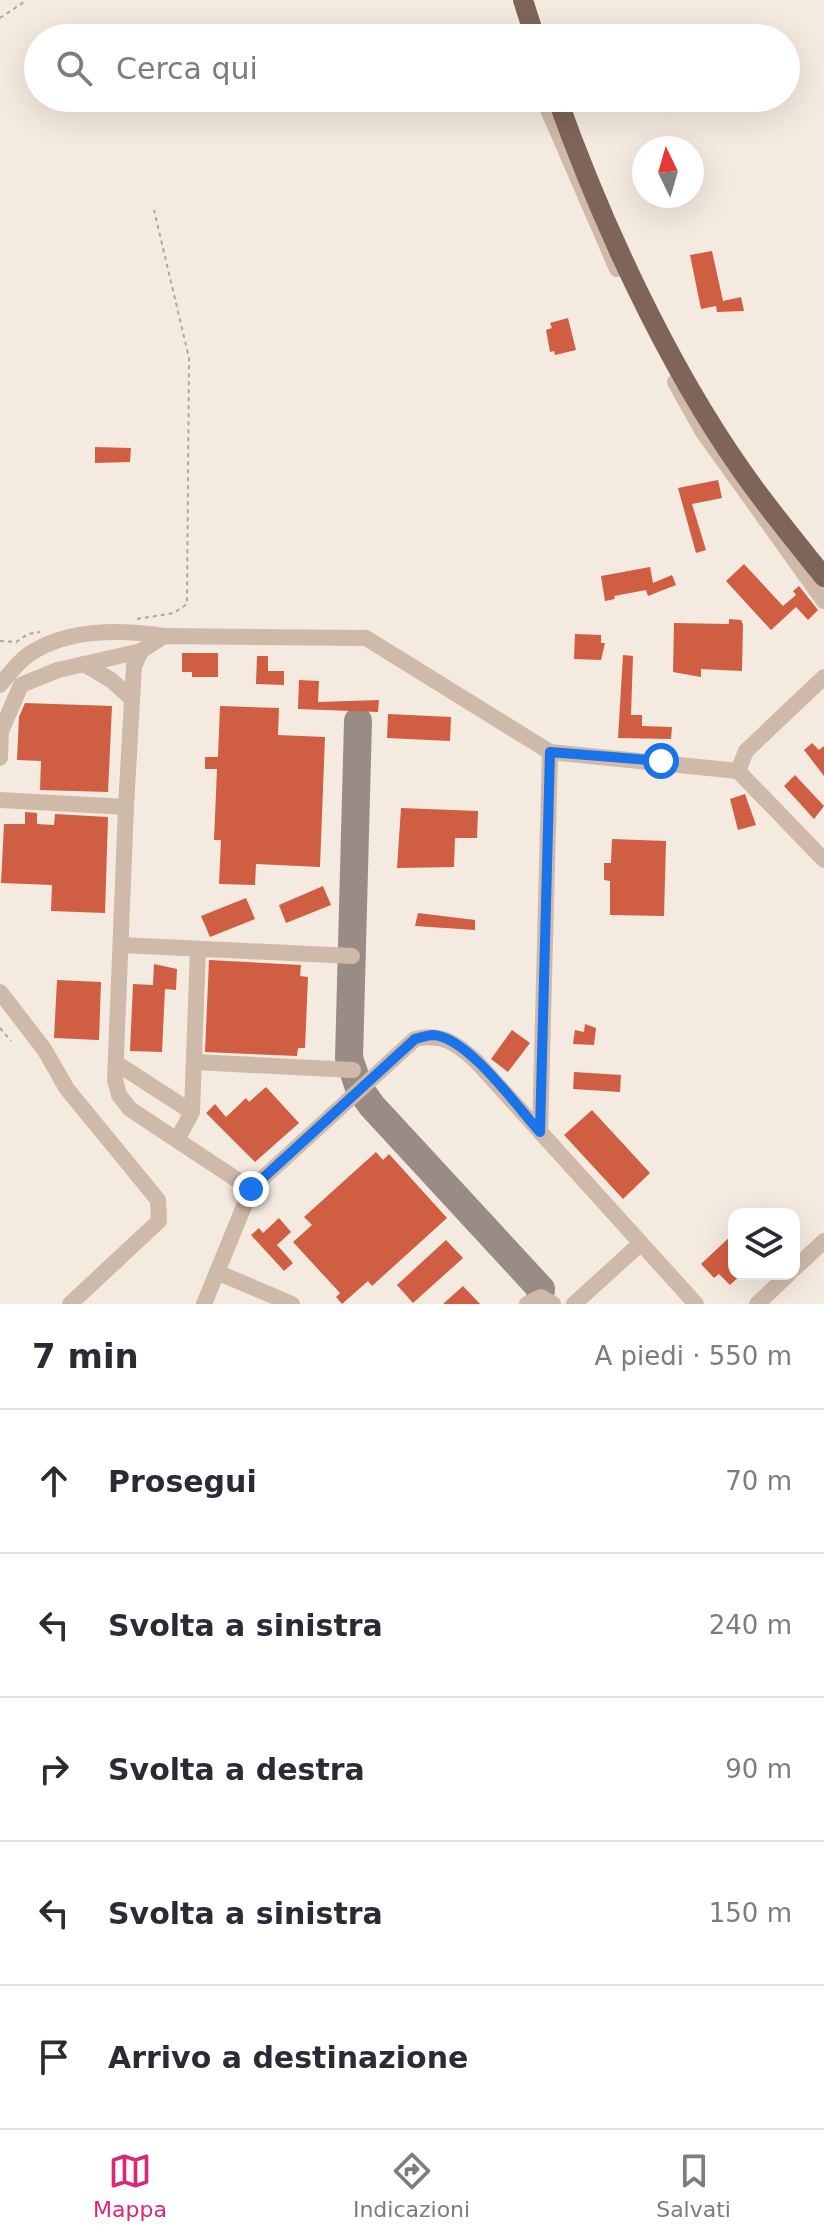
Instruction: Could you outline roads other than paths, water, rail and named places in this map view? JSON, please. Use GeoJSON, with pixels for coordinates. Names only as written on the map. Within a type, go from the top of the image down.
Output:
{"type":"FeatureCollection","features":[{"type":"Feature","properties":{"kind":"main road"},"geometry":{"type":"LineString","coordinates":[[523,0],[527,24]]}},
{"type":"Feature","properties":{"kind":"main road"},"geometry":{"type":"LineString","coordinates":[[563,112],[613,236],[701,405],[741,470],[824,577]]}},
{"type":"Feature","properties":{"kind":"street"},"geometry":{"type":"LineString","coordinates":[[549,112],[604,243],[668,370],[703,432],[824,601]]}},
{"type":"Feature","properties":{"kind":"street"},"geometry":{"type":"LineString","coordinates":[[0,685],[35,650],[76,637],[128,631],[164,636],[366,638],[408,661],[550,752],[738,771],[824,860]]}},
{"type":"Feature","properties":{"kind":"street"},"geometry":{"type":"LineString","coordinates":[[0,758],[1,731],[21,685],[84,664],[141,651],[164,636]]}},
{"type":"Feature","properties":{"kind":"street"},"geometry":{"type":"LineString","coordinates":[[141,651],[134,666],[130,697],[116,1063],[119,1095],[130,1109],[251,1189]]}},
{"type":"Feature","properties":{"kind":"street"},"geometry":{"type":"LineString","coordinates":[[84,664],[111,680],[130,697]]}},
{"type":"Feature","properties":{"kind":"street"},"geometry":{"type":"LineString","coordinates":[[738,771],[746,751],[824,677]]}},
{"type":"Feature","properties":{"kind":"street"},"geometry":{"type":"LineString","coordinates":[[540,1132],[550,752]]}},
{"type":"Feature","properties":{"kind":"street"},"geometry":{"type":"LineString","coordinates":[[0,800],[126,807]]}},
{"type":"Feature","properties":{"kind":"street"},"geometry":{"type":"LineString","coordinates":[[121,945],[352,956]]}},
{"type":"Feature","properties":{"kind":"street"},"geometry":{"type":"LineString","coordinates":[[177,1140],[192,1112],[198,949]]}},
{"type":"Feature","properties":{"kind":"street"},"geometry":{"type":"LineString","coordinates":[[0,992],[44,1049],[67,1089],[158,1200],[159,1221],[70,1304]]}},
{"type":"Feature","properties":{"kind":"street"},"geometry":{"type":"LineString","coordinates":[[204,1304],[251,1189],[415,1039],[433,1035],[454,1042],[476,1061],[696,1304]]}},
{"type":"Feature","properties":{"kind":"street"},"geometry":{"type":"LineString","coordinates":[[194,1062],[353,1070]]}},
{"type":"Feature","properties":{"kind":"street"},"geometry":{"type":"LineString","coordinates":[[116,1063],[192,1112]]}},
{"type":"Feature","properties":{"kind":"street"},"geometry":{"type":"LineString","coordinates":[[800,1263],[824,1241]]}},
{"type":"Feature","properties":{"kind":"street"},"geometry":{"type":"LineString","coordinates":[[574,1304],[640,1244]]}},
{"type":"Feature","properties":{"kind":"street"},"geometry":{"type":"LineString","coordinates":[[219,1273],[292,1304]]}},
{"type":"Feature","properties":{"kind":"street"},"geometry":{"type":"LineString","coordinates":[[757,1304],[783,1280]]}},
{"type":"Feature","properties":{"kind":"street"},"geometry":{"type":"LineString","coordinates":[[527,1304],[541,1297],[553,1304]]}}]}
